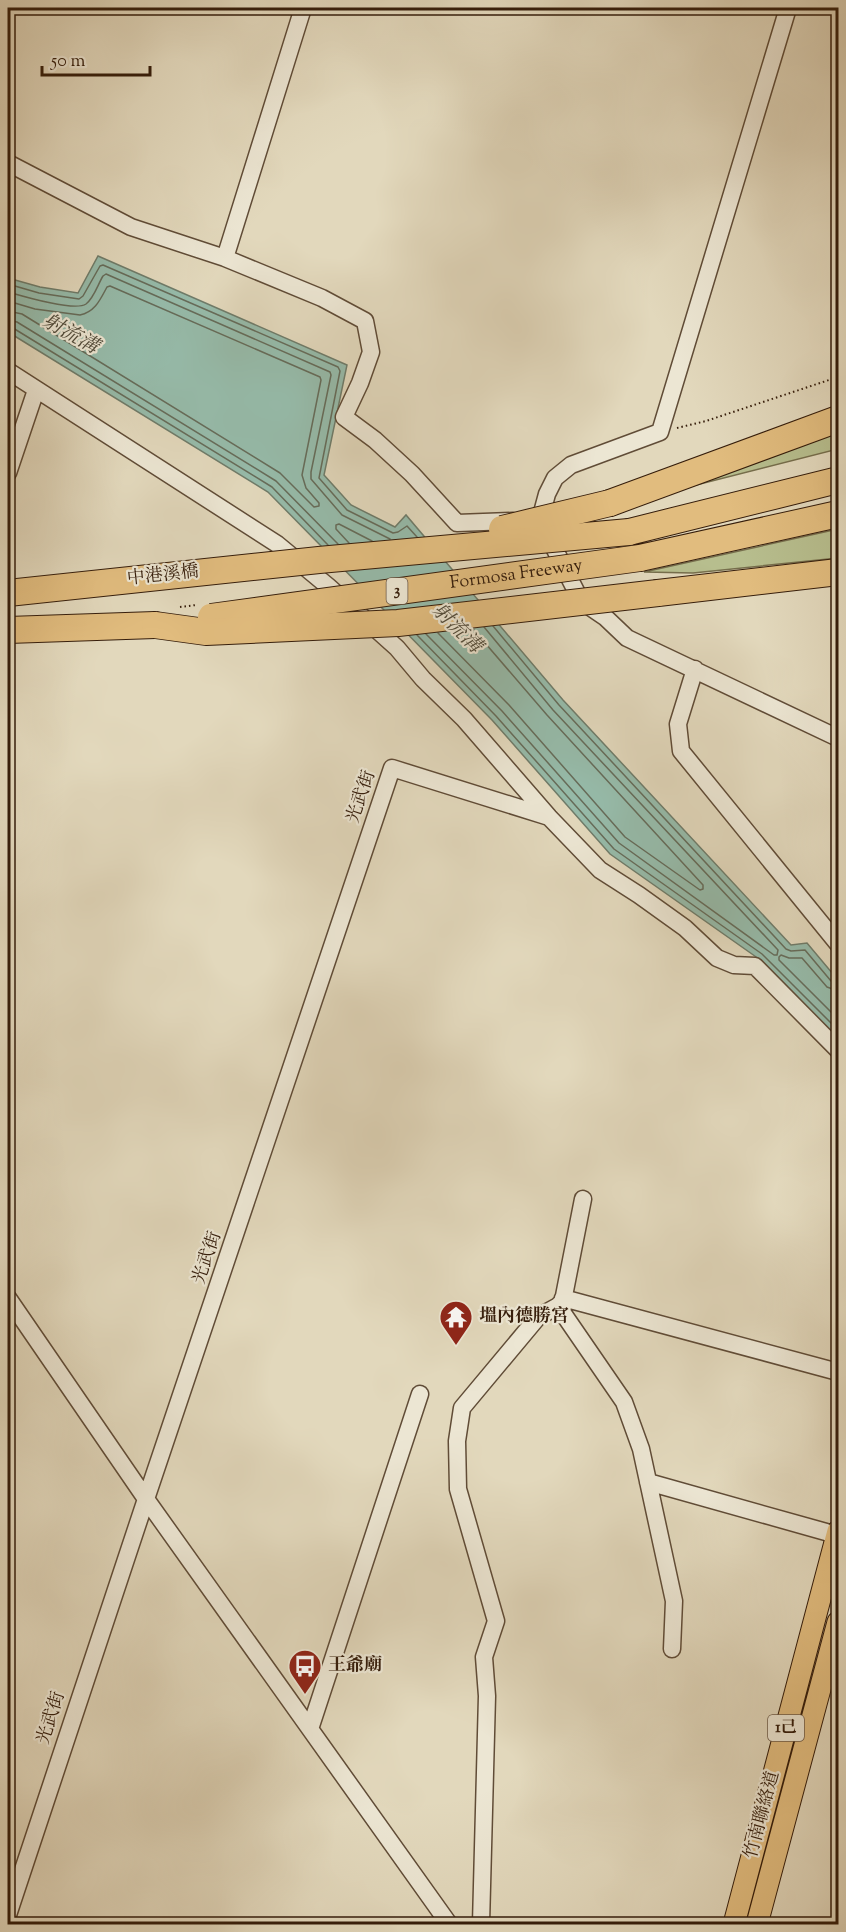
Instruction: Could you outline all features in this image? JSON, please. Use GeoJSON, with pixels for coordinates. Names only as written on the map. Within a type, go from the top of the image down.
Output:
{"type":"FeatureCollection","features":[{"type":"Feature","properties":{"kind":"highway"},"geometry":{"type":"LineString","coordinates":[[319,560],[520,526],[610,503],[838,419]]}},
{"type":"Feature","properties":{"kind":"highway","name":"Formosa Freeway"},"geometry":{"type":"LineString","coordinates":[[319,560],[629,532],[838,480]]}},
{"type":"Feature","properties":{"kind":"highway","name":"Formosa Freeway"},"geometry":{"type":"LineString","coordinates":[[155,625],[640,558],[838,514]]}},
{"type":"Feature","properties":{"kind":"highway","name":"中港溪橋"},"geometry":{"type":"LineString","coordinates":[[8,593],[319,560]]}},
{"type":"Feature","properties":{"kind":"highway"},"geometry":{"type":"LineString","coordinates":[[155,625],[206,632],[398,622],[838,572]]}},
{"type":"Feature","properties":{"kind":"highway","name":"3"},"geometry":{"type":"LineString","coordinates":[[8,630],[155,625]]}},
{"type":"Feature","properties":{"kind":"main road","name":"竹南聯絡道"},"geometry":{"type":"LineString","coordinates":[[734,1924],[838,1534]]}},
{"type":"Feature","properties":{"kind":"main road"},"geometry":{"type":"LineString","coordinates":[[816,1615],[838,1621]]}},
{"type":"Feature","properties":{"kind":"main road","name":"竹南聯絡道"},"geometry":{"type":"LineString","coordinates":[[757,1924],[838,1621]]}},
{"type":"Feature","properties":{"kind":"street"},"geometry":{"type":"LineString","coordinates":[[225,258],[303,8]]}},
{"type":"Feature","properties":{"kind":"street"},"geometry":{"type":"LineString","coordinates":[[788,8],[660,432],[571,465],[555,478],[547,495],[540,520],[582,601],[606,618],[627,638],[838,738]]}},
{"type":"Feature","properties":{"kind":"street"},"geometry":{"type":"LineString","coordinates":[[8,163],[131,227],[225,258],[322,298],[365,321],[370,352],[360,383],[344,417],[375,440],[412,474],[457,523],[540,520]]}},
{"type":"Feature","properties":{"kind":"street"},"geometry":{"type":"LineString","coordinates":[[8,370],[277,544],[397,648],[423,679],[464,719],[549,817],[600,870],[685,928],[717,958],[734,965],[755,966],[838,1050]]}},
{"type":"Feature","properties":{"kind":"street"},"geometry":{"type":"LineString","coordinates":[[8,473],[36,390]]}},
{"type":"Feature","properties":{"kind":"street"},"geometry":{"type":"LineString","coordinates":[[695,669],[678,724],[681,751],[838,944]]}},
{"type":"Feature","properties":{"kind":"street","name":"光武街"},"geometry":{"type":"LineString","coordinates":[[8,1915],[392,768],[549,817]]}},
{"type":"Feature","properties":{"kind":"street"},"geometry":{"type":"LineString","coordinates":[[582,1199],[561,1302],[624,1402],[641,1449],[674,1600],[672,1649]]}},
{"type":"Feature","properties":{"kind":"street"},"geometry":{"type":"LineString","coordinates":[[8,1298],[146,1499],[449,1924]]}},
{"type":"Feature","properties":{"kind":"street"},"geometry":{"type":"LineString","coordinates":[[481,1924],[487,1696],[484,1657],[496,1621],[458,1489],[457,1441],[462,1408],[538,1317],[561,1302],[838,1372]]}},
{"type":"Feature","properties":{"kind":"street"},"geometry":{"type":"LineString","coordinates":[[310,1729],[420,1394]]}},
{"type":"Feature","properties":{"kind":"street"},"geometry":{"type":"LineString","coordinates":[[648,1482],[838,1534]]}},
{"type":"Feature","properties":{"kind":"path"},"geometry":{"type":"LineString","coordinates":[[660,432],[706,421],[838,377]]}},
{"type":"Feature","properties":{"kind":"shaded area"},"geometry":{"type":"Polygon","coordinates":[[[838,429],[838,449],[645,498],[838,429]]]}},
{"type":"Feature","properties":{"kind":"shaded area"},"geometry":{"type":"Polygon","coordinates":[[[838,529],[838,558],[693,573],[644,572],[838,529]]]}},
{"type":"Feature","properties":{"kind":"water","name":"射流溝"},"geometry":{"type":"Polygon","coordinates":[[[98,256],[347,365],[324,475],[351,505],[395,527],[406,515],[563,700],[791,945],[807,943],[838,980],[838,1038],[759,959],[610,854],[492,720],[268,492],[8,332],[8,278],[40,287],[78,293],[98,256]]]}},
{"type":"Feature","properties":{"kind":"place","name":"塭內德勝宮"},"geometry":{"type":"Point","coordinates":[456,1346]}},
{"type":"Feature","properties":{"kind":"place","name":"王爺廟"},"geometry":{"type":"Point","coordinates":[305,1695]}}]}
